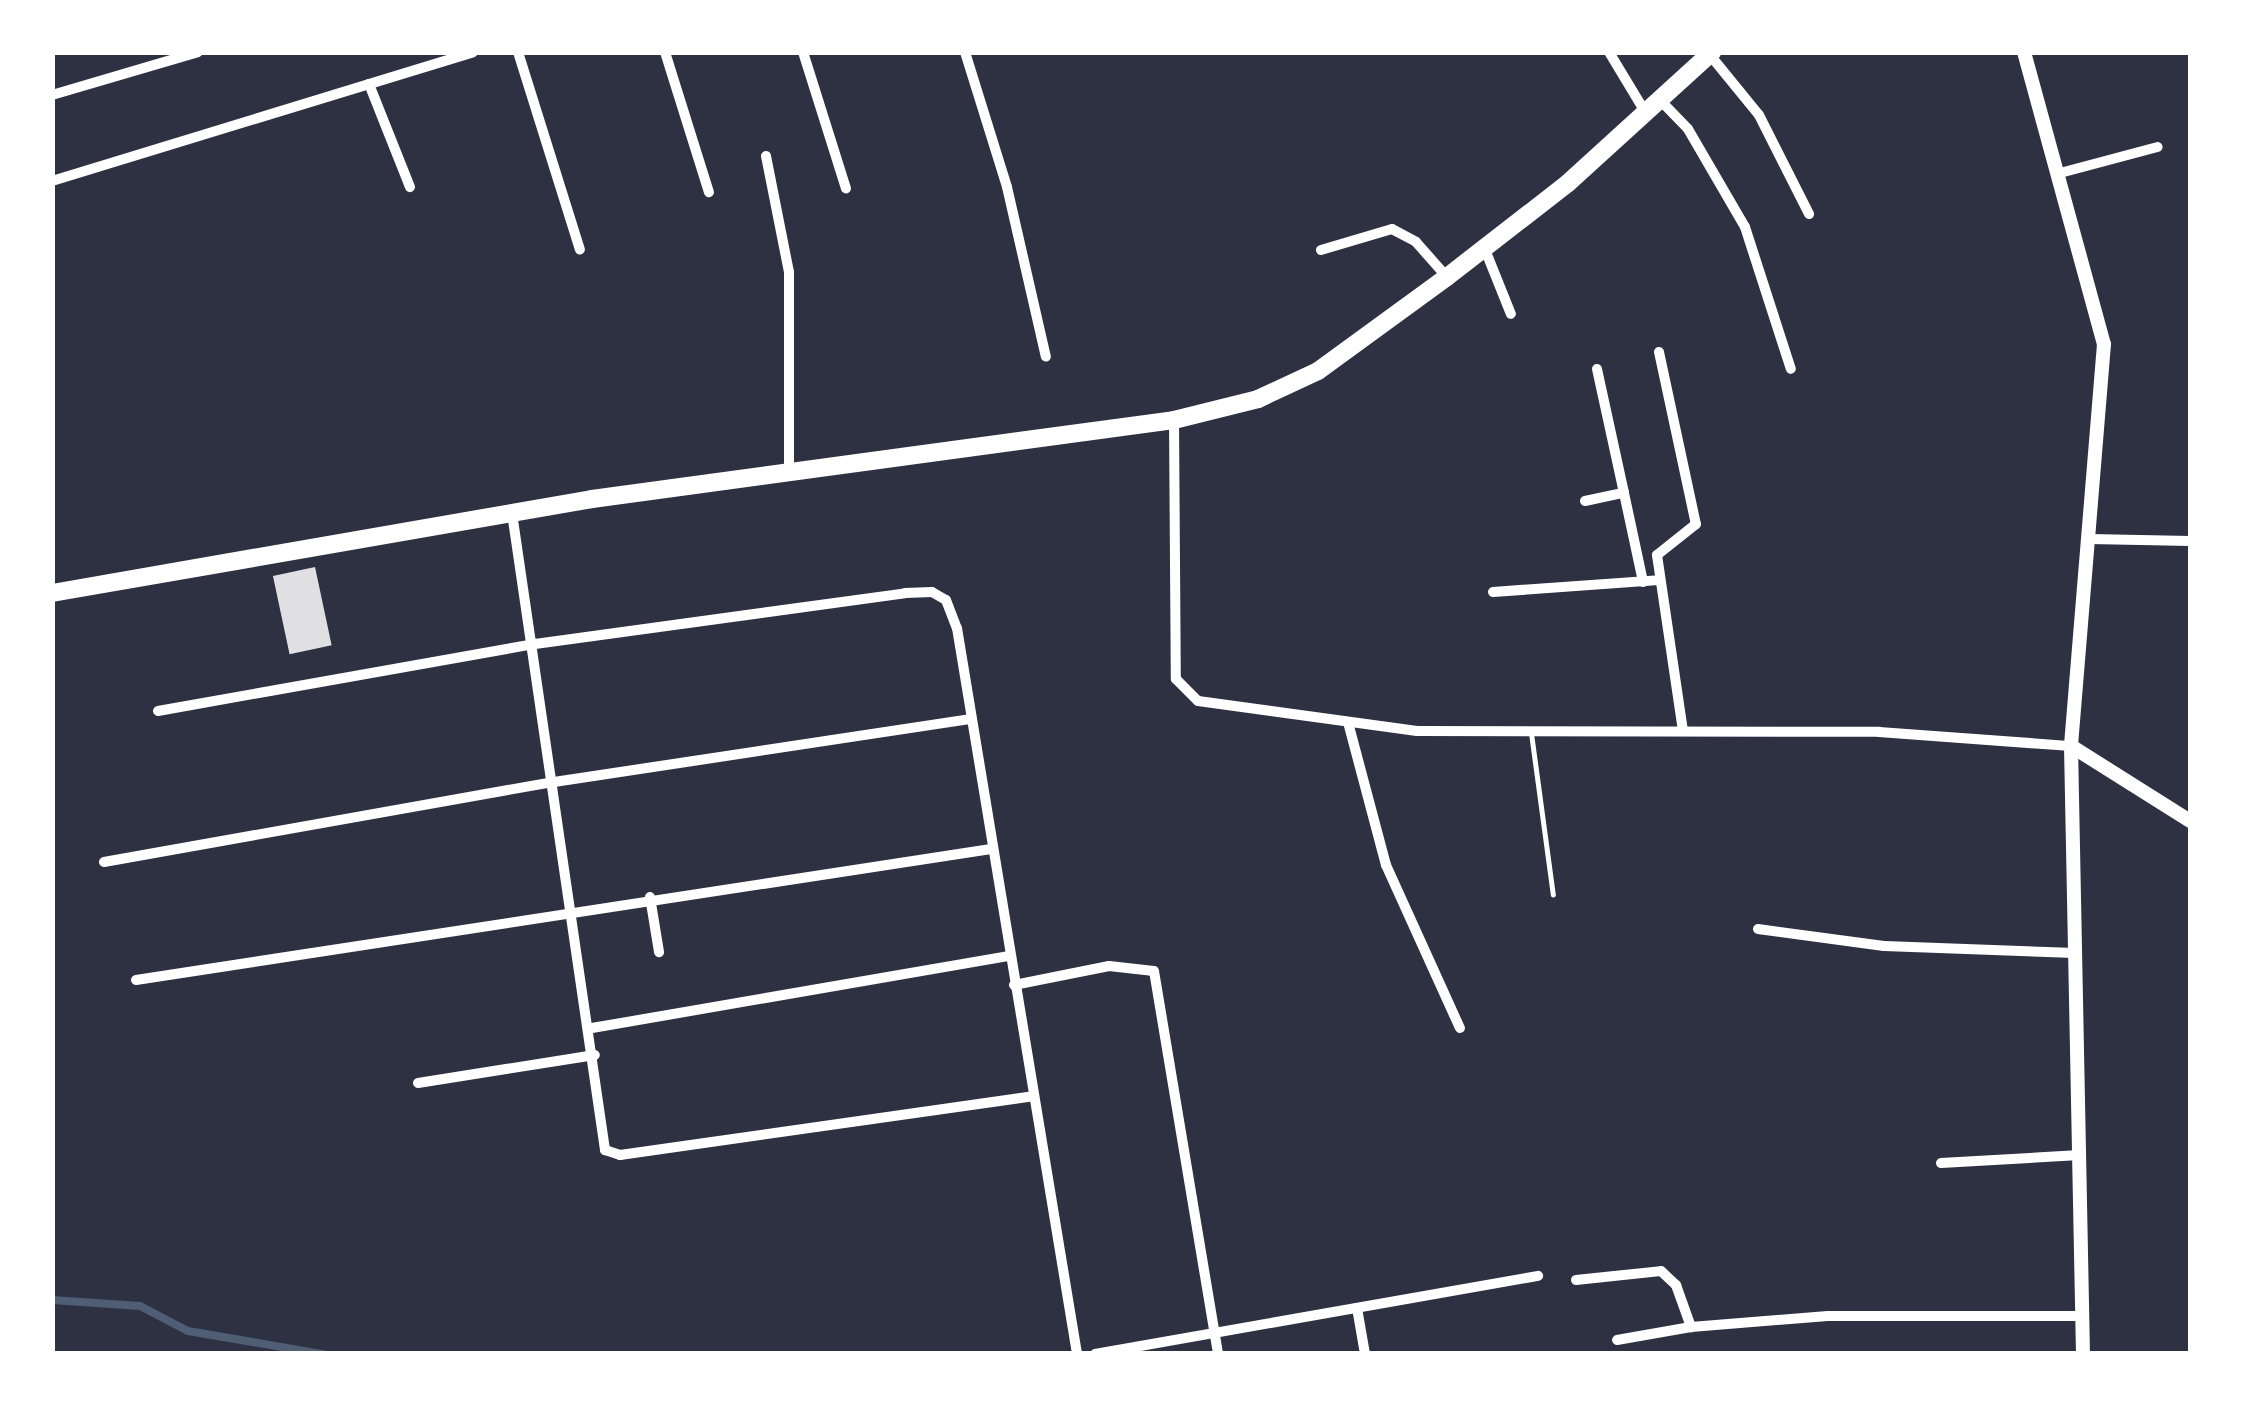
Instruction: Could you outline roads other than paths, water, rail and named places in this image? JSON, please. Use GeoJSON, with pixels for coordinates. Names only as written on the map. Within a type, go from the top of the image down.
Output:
{"type":"FeatureCollection","features":[{"type":"Feature","properties":{"kind":"main road"},"geometry":{"type":"LineString","coordinates":[[52,594],[512,513],[1174,420],[1258,399],[1306,377],[1446,277],[1654,109],[1711,54]]}},
{"type":"Feature","properties":{"kind":"street"},"geometry":{"type":"LineString","coordinates":[[52,95],[198,52]]}},
{"type":"Feature","properties":{"kind":"street"},"geometry":{"type":"LineString","coordinates":[[52,180],[473,52]]}},
{"type":"Feature","properties":{"kind":"street"},"geometry":{"type":"LineString","coordinates":[[518,52],[580,250]]}},
{"type":"Feature","properties":{"kind":"street"},"geometry":{"type":"LineString","coordinates":[[664,52],[709,192]]}},
{"type":"Feature","properties":{"kind":"street"},"geometry":{"type":"LineString","coordinates":[[803,52],[846,188]]}},
{"type":"Feature","properties":{"kind":"street"},"geometry":{"type":"LineString","coordinates":[[965,52],[1007,187],[1046,357]]}},
{"type":"Feature","properties":{"kind":"street"},"geometry":{"type":"LineString","coordinates":[[1609,52],[1654,109],[1688,129],[1745,227],[1791,369]]}},
{"type":"Feature","properties":{"kind":"street"},"geometry":{"type":"LineString","coordinates":[[2024,52],[2104,344],[2071,746],[2083,1354]]}},
{"type":"Feature","properties":{"kind":"street"},"geometry":{"type":"LineString","coordinates":[[1711,54],[1759,115],[1809,214]]}},
{"type":"Feature","properties":{"kind":"street"},"geometry":{"type":"LineString","coordinates":[[369,84],[410,187]]}},
{"type":"Feature","properties":{"kind":"street"},"geometry":{"type":"LineString","coordinates":[[2060,173],[2158,148]]}},
{"type":"Feature","properties":{"kind":"street"},"geometry":{"type":"LineString","coordinates":[[766,156],[789,272],[789,472]]}},
{"type":"Feature","properties":{"kind":"street"},"geometry":{"type":"LineString","coordinates":[[1321,250],[1392,229],[1416,242],[1446,277]]}},
{"type":"Feature","properties":{"kind":"street"},"geometry":{"type":"LineString","coordinates":[[1484,246],[1511,314]]}},
{"type":"Feature","properties":{"kind":"street"},"geometry":{"type":"LineString","coordinates":[[1659,352],[1696,524],[1656,555],[1684,731]]}},
{"type":"Feature","properties":{"kind":"street"},"geometry":{"type":"LineString","coordinates":[[1597,369],[1643,582]]}},
{"type":"Feature","properties":{"kind":"street"},"geometry":{"type":"LineString","coordinates":[[1174,420],[1176,678],[1198,701],[1226,710],[1350,726],[1531,733],[1880,732],[2071,746],[2190,821]]}},
{"type":"Feature","properties":{"kind":"street"},"geometry":{"type":"LineString","coordinates":[[1585,501],[1624,493]]}},
{"type":"Feature","properties":{"kind":"street"},"geometry":{"type":"LineString","coordinates":[[512,513],[535,644],[570,910],[592,1028],[601,1139],[613,1155],[1033,1096]]}},
{"type":"Feature","properties":{"kind":"street"},"geometry":{"type":"LineString","coordinates":[[2090,540],[2190,541]]}},
{"type":"Feature","properties":{"kind":"street"},"geometry":{"type":"LineString","coordinates":[[1493,592],[1658,580]]}},
{"type":"Feature","properties":{"kind":"street"},"geometry":{"type":"LineString","coordinates":[[158,711],[535,644],[932,592],[952,609],[1077,1354]]}},
{"type":"Feature","properties":{"kind":"street"},"geometry":{"type":"LineString","coordinates":[[104,862],[554,782],[971,720]]}},
{"type":"Feature","properties":{"kind":"street"},"geometry":{"type":"LineString","coordinates":[[1350,726],[1386,865],[1460,1028]]}},
{"type":"Feature","properties":{"kind":"street"},"geometry":{"type":"LineString","coordinates":[[136,980],[650,897],[991,849]]}},
{"type":"Feature","properties":{"kind":"street"},"geometry":{"type":"LineString","coordinates":[[650,897],[659,952]]}},
{"type":"Feature","properties":{"kind":"street"},"geometry":{"type":"LineString","coordinates":[[1758,929],[1884,946],[2076,953]]}},
{"type":"Feature","properties":{"kind":"street"},"geometry":{"type":"LineString","coordinates":[[592,1028],[1008,956]]}},
{"type":"Feature","properties":{"kind":"street"},"geometry":{"type":"LineString","coordinates":[[1014,986],[1109,966],[1154,971],[1218,1354]]}},
{"type":"Feature","properties":{"kind":"street"},"geometry":{"type":"LineString","coordinates":[[418,1083],[595,1055]]}},
{"type":"Feature","properties":{"kind":"street"},"geometry":{"type":"LineString","coordinates":[[1941,1163],[2080,1154]]}},
{"type":"Feature","properties":{"kind":"street"},"geometry":{"type":"LineString","coordinates":[[1576,1280],[1661,1270],[1676,1286],[1691,1326]]}},
{"type":"Feature","properties":{"kind":"street"},"geometry":{"type":"LineString","coordinates":[[1095,1354],[1538,1276]]}},
{"type":"Feature","properties":{"kind":"street"},"geometry":{"type":"LineString","coordinates":[[1356,1308],[1365,1354]]}},
{"type":"Feature","properties":{"kind":"street"},"geometry":{"type":"LineString","coordinates":[[1617,1340],[1691,1326],[1882,1314],[2083,1316]]}},
{"type":"Feature","properties":{"kind":"lane"},"geometry":{"type":"LineString","coordinates":[[1531,733],[1554,895]]}},
{"type":"Feature","properties":{"kind":"waterway"},"geometry":{"type":"LineString","coordinates":[[52,1300],[140,1306],[188,1331],[323,1354]]}}]}
